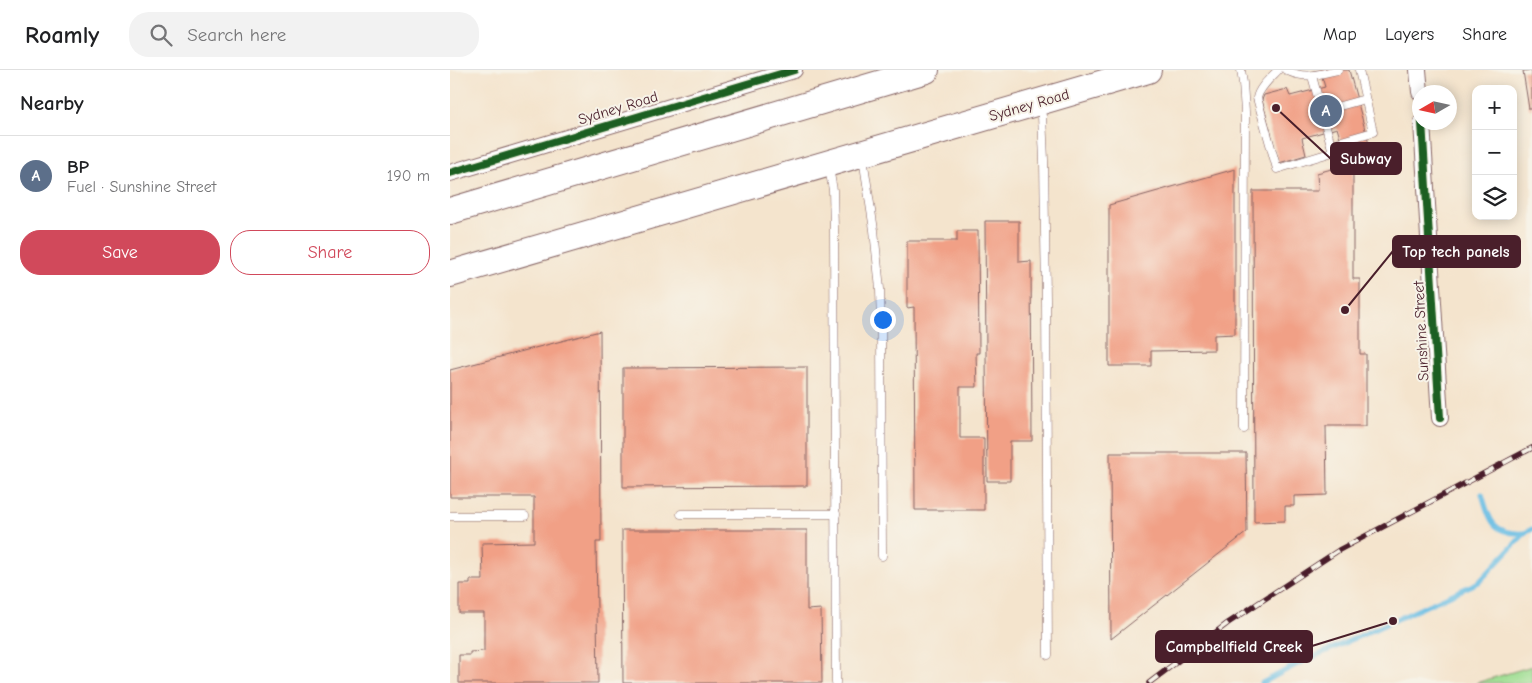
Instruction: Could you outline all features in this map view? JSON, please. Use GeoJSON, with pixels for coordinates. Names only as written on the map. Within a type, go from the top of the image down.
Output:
{"type":"FeatureCollection","features":[{"type":"Feature","properties":{"kind":"highway"},"geometry":{"type":"LineString","coordinates":[[450,211],[926,70]]}},
{"type":"Feature","properties":{"kind":"highway","name":"Sydney Road"},"geometry":{"type":"LineString","coordinates":[[450,274],[1148,70]]}},
{"type":"Feature","properties":{"kind":"street","name":"Sydney Road"},"geometry":{"type":"LineString","coordinates":[[450,173],[794,70]]}},
{"type":"Feature","properties":{"kind":"street"},"geometry":{"type":"LineString","coordinates":[[1418,70],[1419,85]]}},
{"type":"Feature","properties":{"kind":"street","name":"Sunshine Street"},"geometry":{"type":"LineString","coordinates":[[1422,130],[1440,418]]}},
{"type":"Feature","properties":{"kind":"lane"},"geometry":{"type":"LineString","coordinates":[[1241,70],[1245,112],[1244,429]]}},
{"type":"Feature","properties":{"kind":"lane"},"geometry":{"type":"LineString","coordinates":[[1278,70],[1261,89],[1257,98],[1277,169],[1333,152],[1312,76]]}},
{"type":"Feature","properties":{"kind":"lane"},"geometry":{"type":"LineString","coordinates":[[1286,70],[1303,76],[1312,76],[1338,70]]}},
{"type":"Feature","properties":{"kind":"lane"},"geometry":{"type":"LineString","coordinates":[[1331,144],[1373,132],[1364,99],[1359,70]]}},
{"type":"Feature","properties":{"kind":"lane"},"geometry":{"type":"LineString","coordinates":[[1322,111],[1364,99]]}},
{"type":"Feature","properties":{"kind":"lane"},"geometry":{"type":"LineString","coordinates":[[1038,102],[1042,116],[1044,160],[1048,655]]}},
{"type":"Feature","properties":{"kind":"lane"},"geometry":{"type":"LineString","coordinates":[[862,153],[874,230],[880,289],[882,556]]}},
{"type":"Feature","properties":{"kind":"lane"},"geometry":{"type":"LineString","coordinates":[[828,163],[833,190],[834,228],[836,683]]}},
{"type":"Feature","properties":{"kind":"lane"},"geometry":{"type":"LineString","coordinates":[[681,514],[836,514]]}},
{"type":"Feature","properties":{"kind":"lane"},"geometry":{"type":"LineString","coordinates":[[450,516],[525,516]]}},
{"type":"Feature","properties":{"kind":"green space"},"geometry":{"type":"Polygon","coordinates":[[[1532,666],[1532,683],[1476,683],[1532,666]]]}},
{"type":"Feature","properties":{"kind":"building"},"geometry":{"type":"Polygon","coordinates":[[[1320,70],[1349,70],[1370,148],[1345,154],[1337,128],[1302,138],[1306,155],[1279,163],[1262,100],[1264,95],[1287,89],[1290,96],[1325,87],[1320,70]]]}},
{"type":"Feature","properties":{"kind":"building"},"geometry":{"type":"Polygon","coordinates":[[[1532,70],[1532,109],[1529,109],[1523,71],[1532,70]]]}},
{"type":"Feature","properties":{"kind":"building"},"geometry":{"type":"Polygon","coordinates":[[[1353,163],[1353,279],[1360,279],[1360,354],[1366,354],[1366,426],[1326,426],[1327,495],[1294,496],[1294,506],[1285,506],[1285,521],[1254,522],[1253,191],[1318,191],[1317,173],[1353,163]]]}},
{"type":"Feature","properties":{"kind":"building"},"geometry":{"type":"Polygon","coordinates":[[[1235,169],[1235,334],[1214,335],[1214,350],[1151,351],[1151,366],[1109,366],[1109,205],[1235,169]]]}},
{"type":"Feature","properties":{"kind":"building"},"geometry":{"type":"Polygon","coordinates":[[[985,221],[1019,221],[1019,262],[1031,261],[1032,441],[1010,441],[1010,481],[987,481],[985,221]]]}},
{"type":"Feature","properties":{"kind":"building"},"geometry":{"type":"Polygon","coordinates":[[[957,231],[978,231],[979,353],[976,353],[977,387],[960,387],[960,438],[984,438],[984,510],[915,510],[914,307],[907,308],[907,241],[957,241],[957,231]]]}},
{"type":"Feature","properties":{"kind":"building"},"geometry":{"type":"Polygon","coordinates":[[[600,331],[601,542],[596,542],[598,683],[459,683],[459,655],[470,655],[470,652],[484,651],[484,613],[459,613],[459,584],[470,584],[470,580],[483,580],[482,543],[534,542],[534,497],[450,497],[450,370],[600,331]]]}},
{"type":"Feature","properties":{"kind":"building"},"geometry":{"type":"Polygon","coordinates":[[[807,367],[807,486],[623,487],[623,368],[807,367]]]}},
{"type":"Feature","properties":{"kind":"building"},"geometry":{"type":"Polygon","coordinates":[[[1110,453],[1246,453],[1247,532],[1111,639],[1110,453]]]}},
{"type":"Feature","properties":{"kind":"building"},"geometry":{"type":"Polygon","coordinates":[[[622,530],[807,530],[807,610],[821,609],[822,683],[623,683],[622,530]]]}},
{"type":"Feature","properties":{"kind":"waterway"},"geometry":{"type":"LineString","coordinates":[[1482,494],[1491,519],[1499,529],[1505,532],[1524,533]]}},
{"type":"Feature","properties":{"kind":"waterway"},"geometry":{"type":"LineString","coordinates":[[1262,683],[1296,665],[1479,582],[1525,533],[1532,529]]}},
{"type":"Feature","properties":{"kind":"railway"},"geometry":{"type":"LineString","coordinates":[[1149,683],[1228,623],[1339,550],[1532,448]]}},
{"type":"Feature","properties":{"kind":"cycle path"},"geometry":{"type":"LineString","coordinates":[[450,173],[794,70]]}},
{"type":"Feature","properties":{"kind":"cycle path"},"geometry":{"type":"LineString","coordinates":[[1422,130],[1440,418]]}},
{"type":"Feature","properties":{"kind":"place","name":"Subway"},"geometry":{"type":"Point","coordinates":[1276,108]}},
{"type":"Feature","properties":{"kind":"place","name":"BP"},"geometry":{"type":"Point","coordinates":[1326,111]}},
{"type":"Feature","properties":{"kind":"place","name":"Top tech panels"},"geometry":{"type":"Point","coordinates":[1345,310]}},
{"type":"Feature","properties":{"kind":"place","name":"Campbellfield Creek"},"geometry":{"type":"Point","coordinates":[1393,621]}}]}
